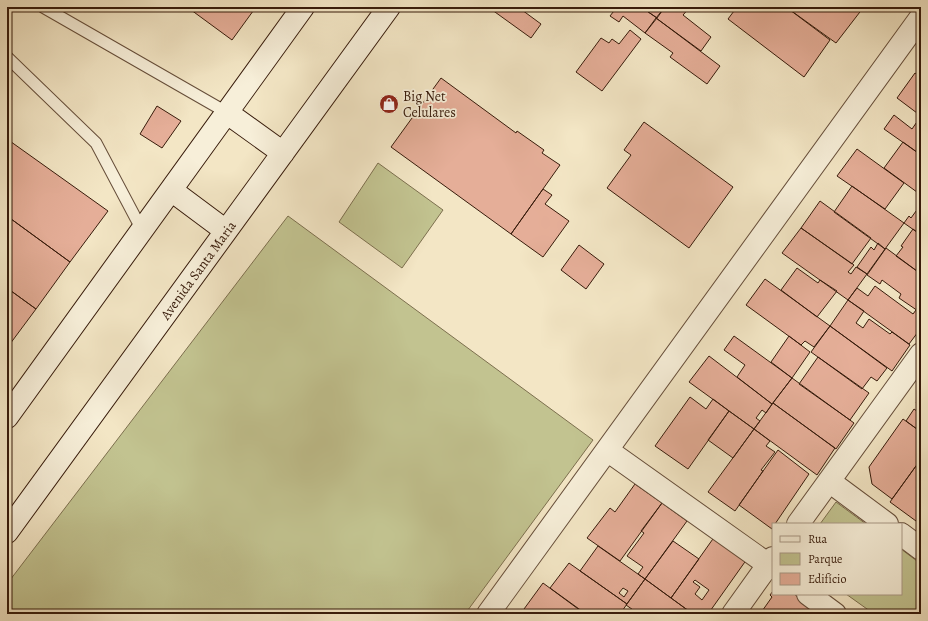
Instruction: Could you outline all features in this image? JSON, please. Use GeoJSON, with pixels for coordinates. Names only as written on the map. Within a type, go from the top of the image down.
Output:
{"type":"FeatureCollection","features":[{"type":"Feature","properties":{"kind":"street"},"geometry":{"type":"LineString","coordinates":[[11,403],[142,230],[303,7]]}},
{"type":"Feature","properties":{"kind":"street","name":"Avenida Santa Maria"},"geometry":{"type":"LineString","coordinates":[[7,532],[389,7]]}},
{"type":"Feature","properties":{"kind":"street"},"geometry":{"type":"LineString","coordinates":[[488,614],[921,17]]}},
{"type":"Feature","properties":{"kind":"street"},"geometry":{"type":"LineString","coordinates":[[226,112],[283,153]]}},
{"type":"Feature","properties":{"kind":"street"},"geometry":{"type":"LineString","coordinates":[[171,190],[226,232]]}},
{"type":"Feature","properties":{"kind":"street"},"geometry":{"type":"LineString","coordinates":[[799,523],[921,354]]}},
{"type":"Feature","properties":{"kind":"street"},"geometry":{"type":"LineString","coordinates":[[607,450],[772,564],[733,614]]}},
{"type":"Feature","properties":{"kind":"street"},"geometry":{"type":"LineString","coordinates":[[829,481],[886,523]]}},
{"type":"Feature","properties":{"kind":"street"},"geometry":{"type":"LineString","coordinates":[[902,535],[921,549]]}},
{"type":"Feature","properties":{"kind":"street"},"geometry":{"type":"LineString","coordinates":[[809,595],[835,614]]}},
{"type":"Feature","properties":{"kind":"lane"},"geometry":{"type":"LineString","coordinates":[[43,7],[226,112]]}},
{"type":"Feature","properties":{"kind":"lane"},"geometry":{"type":"LineString","coordinates":[[7,57],[96,143],[142,230]]}},
{"type":"Feature","properties":{"kind":"green space"},"geometry":{"type":"Polygon","coordinates":[[[378,163],[443,210],[402,268],[339,222],[378,163]]]}},
{"type":"Feature","properties":{"kind":"green space"},"geometry":{"type":"Polygon","coordinates":[[[288,216],[593,440],[465,614],[7,614],[7,584],[288,216]]]}},
{"type":"Feature","properties":{"kind":"green space"},"geometry":{"type":"Polygon","coordinates":[[[836,502],[865,523],[821,523],[836,502]]]}},
{"type":"Feature","properties":{"kind":"green space"},"geometry":{"type":"Polygon","coordinates":[[[902,550],[921,564],[921,614],[874,614],[847,595],[902,595],[902,550]]]}},
{"type":"Feature","properties":{"kind":"building"},"geometry":{"type":"Polygon","coordinates":[[[187,7],[256,7],[232,40],[187,7]]]}},
{"type":"Feature","properties":{"kind":"building"},"geometry":{"type":"Polygon","coordinates":[[[488,7],[524,7],[522,10],[541,24],[531,38],[488,7]]]}},
{"type":"Feature","properties":{"kind":"building"},"geometry":{"type":"Polygon","coordinates":[[[617,7],[641,7],[657,18],[645,33],[623,16],[619,22],[610,16],[617,7]]]}},
{"type":"Feature","properties":{"kind":"building"},"geometry":{"type":"Polygon","coordinates":[[[641,7],[665,7],[657,18],[641,7]]]}},
{"type":"Feature","properties":{"kind":"building"},"geometry":{"type":"Polygon","coordinates":[[[665,7],[690,7],[683,15],[711,37],[701,51],[656,18],[665,7]]]}},
{"type":"Feature","properties":{"kind":"building"},"geometry":{"type":"Polygon","coordinates":[[[737,7],[786,7],[830,40],[804,77],[728,19],[737,7]]]}},
{"type":"Feature","properties":{"kind":"building"},"geometry":{"type":"Polygon","coordinates":[[[786,7],[861,7],[863,8],[836,43],[786,7]]]}},
{"type":"Feature","properties":{"kind":"building"},"geometry":{"type":"Polygon","coordinates":[[[656,18],[720,66],[707,84],[670,57],[673,53],[645,33],[656,18]]]}},
{"type":"Feature","properties":{"kind":"building"},"geometry":{"type":"Polygon","coordinates":[[[630,30],[641,39],[602,91],[576,72],[601,38],[609,43],[612,39],[619,44],[630,30]]]}},
{"type":"Feature","properties":{"kind":"building"},"geometry":{"type":"Polygon","coordinates":[[[915,73],[921,77],[921,116],[897,98],[915,73]]]}},
{"type":"Feature","properties":{"kind":"building"},"geometry":{"type":"Polygon","coordinates":[[[441,78],[516,133],[517,131],[544,150],[542,153],[560,165],[511,234],[391,147],[441,78]]]}},
{"type":"Feature","properties":{"kind":"building"},"geometry":{"type":"Polygon","coordinates":[[[157,106],[181,121],[162,148],[140,134],[157,106]]]}},
{"type":"Feature","properties":{"kind":"building"},"geometry":{"type":"Polygon","coordinates":[[[894,115],[912,129],[921,116],[921,155],[884,129],[894,115]]]}},
{"type":"Feature","properties":{"kind":"building"},"geometry":{"type":"Polygon","coordinates":[[[644,122],[733,187],[689,248],[607,188],[631,155],[624,150],[644,122]]]}},
{"type":"Feature","properties":{"kind":"building"},"geometry":{"type":"Polygon","coordinates":[[[7,139],[108,211],[70,262],[7,216],[7,139]]]}},
{"type":"Feature","properties":{"kind":"building"},"geometry":{"type":"Polygon","coordinates":[[[903,142],[921,155],[921,195],[884,168],[903,142]]]}},
{"type":"Feature","properties":{"kind":"building"},"geometry":{"type":"Polygon","coordinates":[[[857,149],[904,183],[885,209],[837,176],[857,149]]]}},
{"type":"Feature","properties":{"kind":"building"},"geometry":{"type":"Polygon","coordinates":[[[852,186],[904,223],[885,249],[834,212],[852,186]]]}},
{"type":"Feature","properties":{"kind":"building"},"geometry":{"type":"Polygon","coordinates":[[[543,189],[552,195],[545,204],[569,221],[543,257],[511,234],[543,189]]]}},
{"type":"Feature","properties":{"kind":"building"},"geometry":{"type":"Polygon","coordinates":[[[820,201],[871,238],[852,264],[801,228],[820,201]]]}},
{"type":"Feature","properties":{"kind":"building"},"geometry":{"type":"Polygon","coordinates":[[[919,207],[921,208],[921,235],[904,223],[909,216],[911,218],[919,207]]]}},
{"type":"Feature","properties":{"kind":"building"},"geometry":{"type":"Polygon","coordinates":[[[7,216],[70,262],[36,309],[7,288],[7,216]]]}},
{"type":"Feature","properties":{"kind":"building"},"geometry":{"type":"Polygon","coordinates":[[[801,228],[854,265],[848,272],[851,274],[856,267],[867,274],[848,300],[782,253],[801,228]]]}},
{"type":"Feature","properties":{"kind":"building"},"geometry":{"type":"Polygon","coordinates":[[[913,229],[921,235],[921,274],[896,256],[913,229]]]}},
{"type":"Feature","properties":{"kind":"building"},"geometry":{"type":"Polygon","coordinates":[[[878,243],[885,249],[867,274],[857,267],[871,247],[874,250],[878,243]]]}},
{"type":"Feature","properties":{"kind":"building"},"geometry":{"type":"Polygon","coordinates":[[[579,245],[604,264],[586,289],[561,270],[579,245]]]}},
{"type":"Feature","properties":{"kind":"building"},"geometry":{"type":"Polygon","coordinates":[[[886,248],[921,274],[921,313],[899,298],[901,294],[882,280],[880,284],[867,275],[886,248]]]}},
{"type":"Feature","properties":{"kind":"building"},"geometry":{"type":"Polygon","coordinates":[[[797,268],[818,283],[820,280],[837,291],[817,317],[781,290],[797,268]]]}},
{"type":"Feature","properties":{"kind":"building"},"geometry":{"type":"Polygon","coordinates":[[[765,279],[830,326],[814,347],[805,341],[801,345],[746,305],[765,279]]]}},
{"type":"Feature","properties":{"kind":"building"},"geometry":{"type":"Polygon","coordinates":[[[875,286],[913,314],[916,310],[921,313],[921,328],[909,344],[848,300],[857,288],[868,296],[875,286]]]}},
{"type":"Feature","properties":{"kind":"building"},"geometry":{"type":"Polygon","coordinates":[[[7,288],[36,309],[7,348],[7,288]]]}},
{"type":"Feature","properties":{"kind":"building"},"geometry":{"type":"Polygon","coordinates":[[[848,300],[864,311],[856,323],[863,328],[869,319],[890,334],[892,332],[910,345],[892,371],[830,326],[848,300]]]}},
{"type":"Feature","properties":{"kind":"building"},"geometry":{"type":"Polygon","coordinates":[[[830,326],[887,368],[877,381],[871,377],[862,389],[811,352],[830,326]]]}},
{"type":"Feature","properties":{"kind":"building"},"geometry":{"type":"Polygon","coordinates":[[[734,336],[792,378],[772,404],[737,377],[745,365],[724,350],[734,336]]]}},
{"type":"Feature","properties":{"kind":"building"},"geometry":{"type":"Polygon","coordinates":[[[789,336],[810,352],[792,378],[771,362],[789,336]]]}},
{"type":"Feature","properties":{"kind":"building"},"geometry":{"type":"Polygon","coordinates":[[[709,356],[772,404],[766,413],[762,410],[756,418],[760,421],[754,429],[689,382],[709,356]]]}},
{"type":"Feature","properties":{"kind":"building"},"geometry":{"type":"Polygon","coordinates":[[[818,357],[869,393],[850,420],[799,384],[818,357]]]}},
{"type":"Feature","properties":{"kind":"building"},"geometry":{"type":"Polygon","coordinates":[[[792,378],[854,423],[836,449],[773,403],[792,378]]]}},
{"type":"Feature","properties":{"kind":"building"},"geometry":{"type":"Polygon","coordinates":[[[921,396],[921,407],[916,403],[921,396]]]}},
{"type":"Feature","properties":{"kind":"building"},"geometry":{"type":"Polygon","coordinates":[[[690,397],[706,409],[713,399],[729,411],[688,469],[655,446],[690,397]]]}},
{"type":"Feature","properties":{"kind":"building"},"geometry":{"type":"Polygon","coordinates":[[[773,403],[835,448],[817,475],[754,429],[773,403]]]}},
{"type":"Feature","properties":{"kind":"building"},"geometry":{"type":"Polygon","coordinates":[[[914,409],[921,414],[921,432],[906,421],[914,409]]]}},
{"type":"Feature","properties":{"kind":"building"},"geometry":{"type":"Polygon","coordinates":[[[729,411],[754,429],[733,458],[708,440],[729,411]]]}},
{"type":"Feature","properties":{"kind":"building"},"geometry":{"type":"Polygon","coordinates":[[[903,419],[921,432],[921,459],[892,499],[872,484],[869,467],[903,419]]]}},
{"type":"Feature","properties":{"kind":"building"},"geometry":{"type":"Polygon","coordinates":[[[754,429],[770,441],[766,446],[775,452],[761,470],[763,471],[735,511],[708,492],[754,429]]]}},
{"type":"Feature","properties":{"kind":"building"},"geometry":{"type":"Polygon","coordinates":[[[778,450],[809,474],[776,523],[772,523],[772,529],[739,505],[778,450]]]}},
{"type":"Feature","properties":{"kind":"building"},"geometry":{"type":"Polygon","coordinates":[[[916,466],[921,469],[921,515],[916,521],[890,502],[916,466]]]}},
{"type":"Feature","properties":{"kind":"building"},"geometry":{"type":"Polygon","coordinates":[[[635,484],[662,503],[620,561],[587,538],[610,508],[615,512],[635,484]]]}},
{"type":"Feature","properties":{"kind":"building"},"geometry":{"type":"Polygon","coordinates":[[[662,503],[687,521],[645,579],[638,574],[643,567],[627,556],[644,533],[641,531],[662,503]]]}},
{"type":"Feature","properties":{"kind":"building"},"geometry":{"type":"Polygon","coordinates":[[[715,536],[747,559],[708,614],[693,614],[671,598],[715,536]],[[695,580],[693,582],[700,587],[695,594],[702,600],[709,590],[695,580]]]}},
{"type":"Feature","properties":{"kind":"building"},"geometry":{"type":"Polygon","coordinates":[[[673,541],[699,559],[671,598],[645,579],[673,541]]]}},
{"type":"Feature","properties":{"kind":"building"},"geometry":{"type":"Polygon","coordinates":[[[598,546],[645,579],[627,604],[580,571],[598,546]],[[623,588],[619,593],[624,597],[628,591],[623,588]]]}},
{"type":"Feature","properties":{"kind":"building"},"geometry":{"type":"Polygon","coordinates":[[[569,563],[627,604],[620,614],[616,611],[614,614],[586,614],[550,588],[569,563]]]}},
{"type":"Feature","properties":{"kind":"building"},"geometry":{"type":"Polygon","coordinates":[[[645,579],[693,614],[639,614],[626,605],[645,579]]]}},
{"type":"Feature","properties":{"kind":"building"},"geometry":{"type":"Polygon","coordinates":[[[543,583],[585,614],[530,614],[524,609],[543,583]]]}},
{"type":"Feature","properties":{"kind":"building"},"geometry":{"type":"Polygon","coordinates":[[[772,592],[772,595],[795,595],[813,608],[809,614],[760,614],[772,597],[770,595],[772,592]]]}},
{"type":"Feature","properties":{"kind":"place","name":"Big Net Celulares"},"geometry":{"type":"Point","coordinates":[389,104]}}]}
